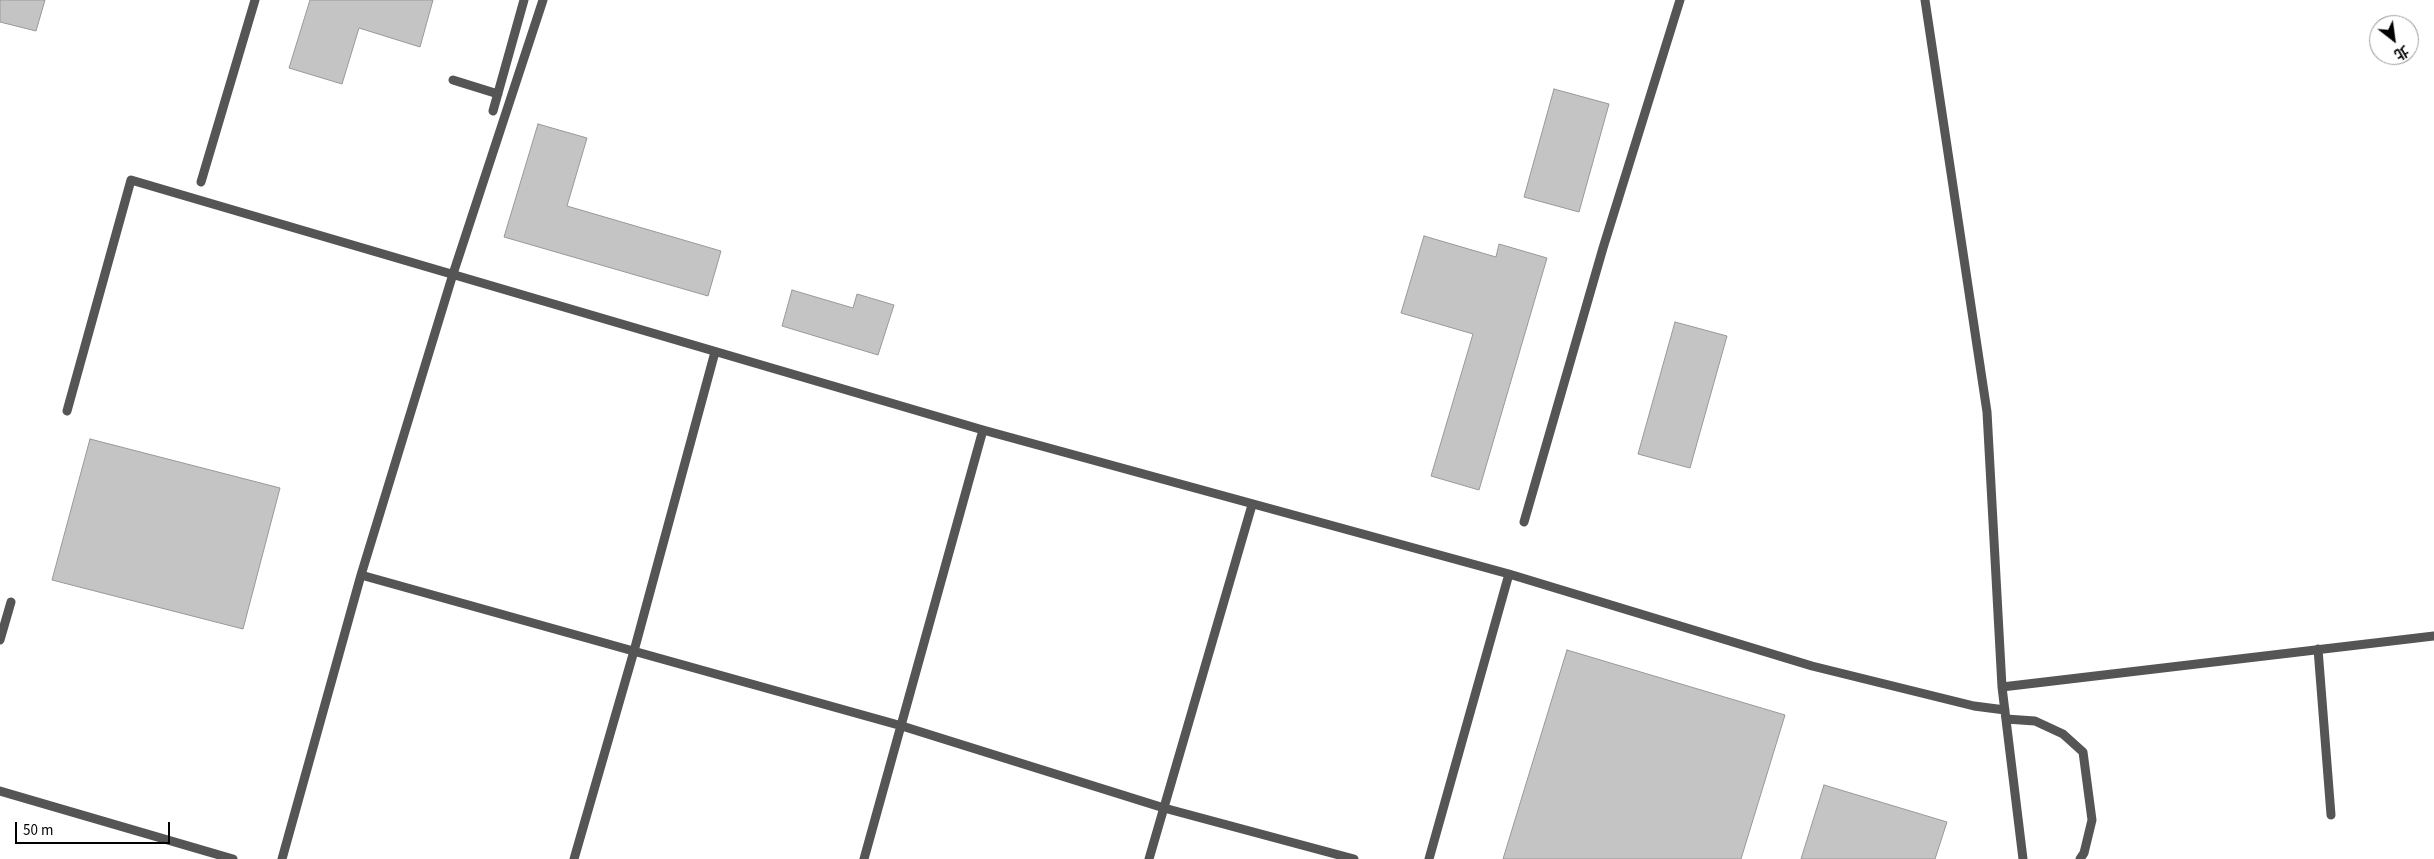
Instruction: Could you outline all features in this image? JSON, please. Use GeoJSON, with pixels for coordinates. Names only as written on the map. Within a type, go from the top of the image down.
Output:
{"type":"FeatureCollection","features":[{"type":"Feature","properties":{"kind":"lane"},"geometry":{"type":"LineString","coordinates":[[201,182],[255,0]]}},
{"type":"Feature","properties":{"kind":"lane"},"geometry":{"type":"LineString","coordinates":[[493,111],[524,0]]}},
{"type":"Feature","properties":{"kind":"lane"},"geometry":{"type":"LineString","coordinates":[[282,859],[362,575],[453,274],[543,0]]}},
{"type":"Feature","properties":{"kind":"lane"},"geometry":{"type":"LineString","coordinates":[[1524,522],[1603,248],[1680,0]]}},
{"type":"Feature","properties":{"kind":"lane"},"geometry":{"type":"LineString","coordinates":[[1925,0],[1987,412],[2002,687],[2023,859]]}},
{"type":"Feature","properties":{"kind":"lane"},"geometry":{"type":"LineString","coordinates":[[453,80],[498,94]]}},
{"type":"Feature","properties":{"kind":"lane"},"geometry":{"type":"LineString","coordinates":[[67,411],[131,180],[984,430],[1509,574],[1812,666],[2035,721],[2062,734],[2083,752],[2092,820],[2084,853],[2080,859]]}},
{"type":"Feature","properties":{"kind":"lane"},"geometry":{"type":"LineString","coordinates":[[574,859],[634,651],[715,352]]}},
{"type":"Feature","properties":{"kind":"lane"},"geometry":{"type":"LineString","coordinates":[[864,859],[984,430]]}},
{"type":"Feature","properties":{"kind":"lane"},"geometry":{"type":"LineString","coordinates":[[1149,859],[1252,505]]}},
{"type":"Feature","properties":{"kind":"lane"},"geometry":{"type":"LineString","coordinates":[[1429,859],[1509,574]]}},
{"type":"Feature","properties":{"kind":"lane"},"geometry":{"type":"LineString","coordinates":[[362,575],[902,726],[1164,808],[1354,859]]}},
{"type":"Feature","properties":{"kind":"lane"},"geometry":{"type":"LineString","coordinates":[[0,640],[11,602]]}},
{"type":"Feature","properties":{"kind":"lane"},"geometry":{"type":"LineString","coordinates":[[2002,687],[2318,648],[2434,636]]}},
{"type":"Feature","properties":{"kind":"lane"},"geometry":{"type":"LineString","coordinates":[[2318,648],[2331,814]]}},
{"type":"Feature","properties":{"kind":"lane"},"geometry":{"type":"LineString","coordinates":[[0,791],[233,859]]}},
{"type":"Feature","properties":{"kind":"building"},"geometry":{"type":"Polygon","coordinates":[[[0,0],[45,0],[36,31],[0,22],[0,0]]]}},
{"type":"Feature","properties":{"kind":"building"},"geometry":{"type":"Polygon","coordinates":[[[310,0],[433,0],[420,47],[359,28],[342,84],[289,68],[310,0]]]}},
{"type":"Feature","properties":{"kind":"building"},"geometry":{"type":"Polygon","coordinates":[[[1554,89],[1609,104],[1579,212],[1524,197],[1554,89]]]}},
{"type":"Feature","properties":{"kind":"building"},"geometry":{"type":"Polygon","coordinates":[[[538,124],[587,138],[567,206],[721,251],[708,296],[504,237],[538,124]]]}},
{"type":"Feature","properties":{"kind":"building"},"geometry":{"type":"Polygon","coordinates":[[[1424,236],[1496,257],[1499,244],[1547,258],[1479,490],[1431,476],[1473,334],[1401,313],[1424,236]]]}},
{"type":"Feature","properties":{"kind":"building"},"geometry":{"type":"Polygon","coordinates":[[[792,290],[853,308],[857,294],[894,305],[878,355],[782,326],[792,290]]]}},
{"type":"Feature","properties":{"kind":"building"},"geometry":{"type":"Polygon","coordinates":[[[1675,322],[1727,336],[1690,468],[1638,454],[1675,322]]]}},
{"type":"Feature","properties":{"kind":"building"},"geometry":{"type":"Polygon","coordinates":[[[90,439],[280,488],[243,629],[52,580],[90,439]]]}},
{"type":"Feature","properties":{"kind":"building"},"geometry":{"type":"Polygon","coordinates":[[[1567,650],[1785,715],[1741,859],[1503,859],[1567,650]]]}},
{"type":"Feature","properties":{"kind":"building"},"geometry":{"type":"Polygon","coordinates":[[[1824,785],[1947,822],[1935,859],[1801,859],[1824,785]]]}}]}
